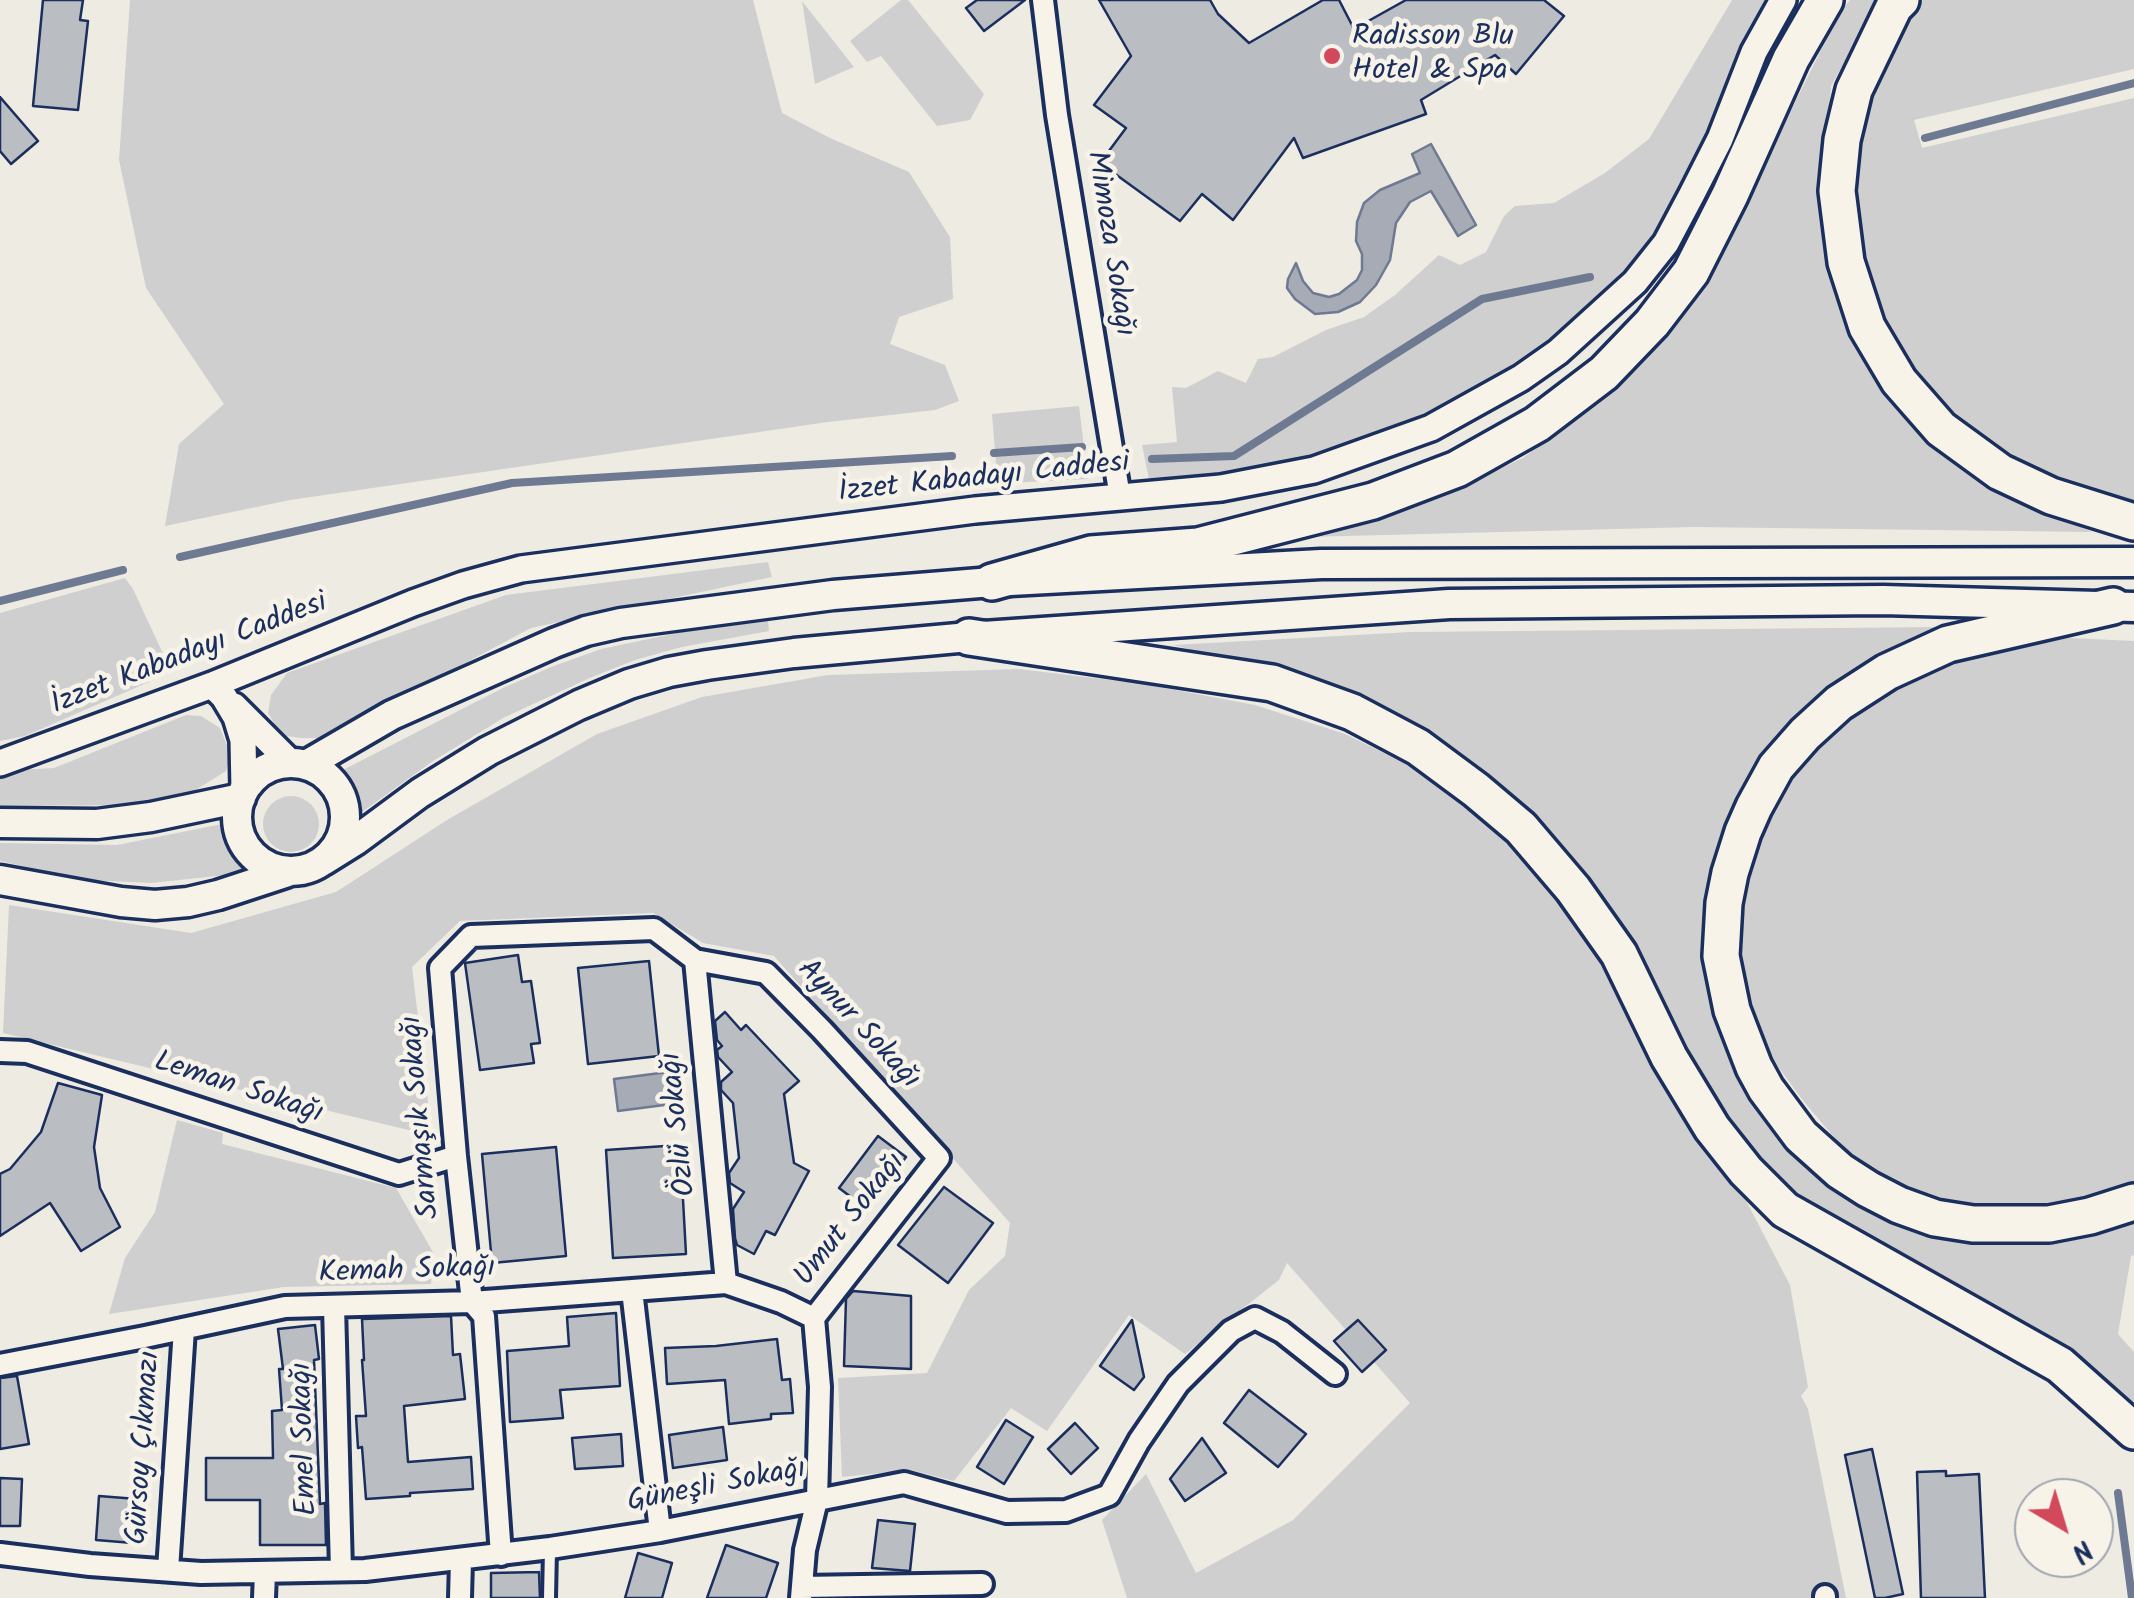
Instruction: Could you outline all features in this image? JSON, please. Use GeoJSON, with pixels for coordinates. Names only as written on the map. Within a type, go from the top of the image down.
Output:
{"type":"FeatureCollection","features":[{"type":"Feature","properties":{"kind":"highway"},"geometry":{"type":"LineString","coordinates":[[992,582],[1091,554],[1198,546],[1372,501],[1457,469],[1538,424],[1604,373],[1652,322],[1691,272],[1730,196],[1791,58],[1824,0]]}},
{"type":"Feature","properties":{"kind":"highway"},"geometry":{"type":"LineString","coordinates":[[1902,0],[1894,7],[1854,90],[1842,140],[1837,191],[1846,262],[1867,327],[1899,382],[1941,429],[2000,472],[2051,496],[2134,522]]}},
{"type":"Feature","properties":{"kind":"highway"},"geometry":{"type":"LineString","coordinates":[[2124,606],[1948,644],[1887,672],[1839,703],[1776,767],[1754,808],[1730,873],[1721,956],[1732,1010],[1766,1089],[1801,1136],[1868,1190],[1934,1218],[1974,1224],[2050,1224],[2134,1202]]}},
{"type":"Feature","properties":{"kind":"highway"},"geometry":{"type":"LineString","coordinates":[[969,637],[1272,683],[1352,712],[1418,747],[1520,828],[1573,889],[1619,954],[1669,1057],[1712,1128],[1746,1171],[1786,1210],[2060,1366],[2134,1430]]}},
{"type":"Feature","properties":{"kind":"main road"},"geometry":{"type":"LineString","coordinates":[[288,872],[270,868],[254,858],[243,844],[237,826],[237,807],[256,776],[272,766],[298,764],[392,716],[538,650],[586,631],[621,623],[833,595],[1321,564],[2134,562]]}},
{"type":"Feature","properties":{"kind":"main road"},"geometry":{"type":"LineString","coordinates":[[0,880],[155,905],[218,896],[288,872],[307,870],[488,751],[629,684],[706,664],[969,637],[1449,604],[1883,600],[2124,606]]}},
{"type":"Feature","properties":{"kind":"main road"},"geometry":{"type":"LineString","coordinates":[[298,764],[321,772],[342,799],[343,833],[323,861]]}},
{"type":"Feature","properties":{"kind":"main road"},"geometry":{"type":"LineString","coordinates":[[0,823],[97,824],[150,817],[242,794]]}},
{"type":"Feature","properties":{"kind":"street","name":"Mimoza Sokağı"},"geometry":{"type":"LineString","coordinates":[[1043,0],[1057,115],[1120,497]]}},
{"type":"Feature","properties":{"kind":"street","name":"İzzet Kabadayı Caddesi"},"geometry":{"type":"LineString","coordinates":[[0,764],[212,685],[413,603],[521,570],[956,513],[1221,488],[1314,470],[1431,428],[1521,378],[1558,352],[1635,282],[1666,243],[1720,139],[1754,52],[1782,0]]}},
{"type":"Feature","properties":{"kind":"street"},"geometry":{"type":"LineString","coordinates":[[212,685],[298,764]]}},
{"type":"Feature","properties":{"kind":"street"},"geometry":{"type":"LineString","coordinates":[[212,685],[236,717],[243,740],[242,794]]}},
{"type":"Feature","properties":{"kind":"street","name":"Aynur Sokağı"},"geometry":{"type":"LineString","coordinates":[[440,968],[471,936],[654,929],[695,960],[766,973],[939,1158]]}},
{"type":"Feature","properties":{"kind":"street","name":"Özlü Sokağı"},"geometry":{"type":"LineString","coordinates":[[695,960],[726,1282]]}},
{"type":"Feature","properties":{"kind":"street","name":"Sarmaşık Sokağı"},"geometry":{"type":"LineString","coordinates":[[440,968],[472,1302],[484,1316],[501,1555]]}},
{"type":"Feature","properties":{"kind":"street","name":"Leman Sokağı"},"geometry":{"type":"LineString","coordinates":[[0,1051],[27,1052],[399,1174],[456,1156]]}},
{"type":"Feature","properties":{"kind":"street","name":"Umut Sokağı"},"geometry":{"type":"LineString","coordinates":[[802,1592],[805,1550],[816,1500],[820,1387],[814,1318],[939,1158]]}},
{"type":"Feature","properties":{"kind":"street","name":"Kemah Sokağı"},"geometry":{"type":"LineString","coordinates":[[0,1364],[285,1307],[472,1302],[726,1282],[814,1318]]}},
{"type":"Feature","properties":{"kind":"street"},"geometry":{"type":"LineString","coordinates":[[632,1290],[660,1531]]}},
{"type":"Feature","properties":{"kind":"street","name":"Emel Sokağı"},"geometry":{"type":"LineString","coordinates":[[334,1306],[340,1570]]}},
{"type":"Feature","properties":{"kind":"street","name":"Güneşli Sokağı"},"geometry":{"type":"LineString","coordinates":[[0,1554],[201,1573],[340,1570],[550,1548],[904,1484],[1007,1512],[1066,1512],[1109,1495],[1139,1440],[1178,1384],[1231,1331],[1256,1318],[1282,1332],[1334,1374]]}},
{"type":"Feature","properties":{"kind":"street","name":"Gürsoy Çıkmazı"},"geometry":{"type":"LineString","coordinates":[[168,1570],[184,1329]]}},
{"type":"Feature","properties":{"kind":"street"},"geometry":{"type":"LineString","coordinates":[[460,1598],[461,1560]]}},
{"type":"Feature","properties":{"kind":"street"},"geometry":{"type":"LineString","coordinates":[[264,1572],[264,1598]]}},
{"type":"Feature","properties":{"kind":"street"},"geometry":{"type":"LineString","coordinates":[[802,1592],[982,1584]]}},
{"type":"Feature","properties":{"kind":"lane"},"geometry":{"type":"LineString","coordinates":[[549,1598],[550,1548]]}},
{"type":"Feature","properties":{"kind":"shaded area"},"geometry":{"type":"Polygon","coordinates":[[[130,0],[753,0],[782,113],[909,172],[950,237],[953,299],[899,317],[890,344],[945,365],[959,401],[935,410],[290,500],[165,526],[179,444],[224,404],[146,288],[119,160],[130,0]]]}},
{"type":"Feature","properties":{"kind":"shaded area"},"geometry":{"type":"Polygon","coordinates":[[[901,0],[908,0],[984,94],[970,120],[937,126],[881,56],[867,62],[850,41],[901,0]]]}},
{"type":"Feature","properties":{"kind":"shaded area"},"geometry":{"type":"Polygon","coordinates":[[[1732,0],[1785,0],[1653,262],[1482,397],[1289,466],[1188,491],[1150,484],[1142,445],[1177,442],[1172,387],[1186,388],[1218,371],[1246,383],[1258,359],[1273,357],[1326,330],[1364,317],[1439,255],[1460,265],[1486,252],[1504,216],[1515,206],[1554,203],[1605,173],[1649,139],[1732,0]]]}},
{"type":"Feature","properties":{"kind":"shaded area"},"geometry":{"type":"Polygon","coordinates":[[[1850,0],[1879,0],[1831,86],[1823,207],[1830,274],[1852,333],[1882,387],[1920,432],[1968,470],[2011,496],[2092,532],[1694,527],[1307,537],[1434,499],[1523,458],[1596,403],[1661,336],[1717,259],[1839,14],[1850,0]]]}},
{"type":"Feature","properties":{"kind":"shaded area"},"geometry":{"type":"Polygon","coordinates":[[[1923,0],[2134,0],[2134,69],[1914,120],[1922,148],[2134,98],[2134,505],[2106,499],[2002,453],[1963,424],[1923,383],[1892,337],[1862,269],[1852,183],[1870,91],[1894,42],[1923,0]]]}},
{"type":"Feature","properties":{"kind":"shaded area"},"geometry":{"type":"Polygon","coordinates":[[[802,1],[854,67],[815,84],[802,1]]]}},
{"type":"Feature","properties":{"kind":"shaded area"},"geometry":{"type":"Polygon","coordinates":[[[1431,144],[1476,225],[1458,236],[1431,191],[1410,202],[1396,223],[1390,260],[1376,285],[1360,302],[1338,312],[1315,314],[1295,299],[1287,288],[1296,263],[1313,293],[1329,297],[1357,280],[1362,270],[1362,254],[1356,241],[1357,222],[1364,203],[1380,190],[1420,173],[1412,154],[1431,144]]]}},
{"type":"Feature","properties":{"kind":"shaded area"},"geometry":{"type":"Polygon","coordinates":[[[1079,406],[1088,479],[1009,483],[996,463],[992,414],[1079,406]]]}},
{"type":"Feature","properties":{"kind":"shaded area"},"geometry":{"type":"Polygon","coordinates":[[[768,562],[772,577],[531,628],[324,738],[287,736],[268,713],[271,695],[287,673],[506,595],[768,562]]]}},
{"type":"Feature","properties":{"kind":"shaded area"},"geometry":{"type":"Polygon","coordinates":[[[125,578],[165,658],[163,672],[149,682],[25,736],[0,741],[0,613],[125,578]]]}},
{"type":"Feature","properties":{"kind":"shaded area"},"geometry":{"type":"Polygon","coordinates":[[[768,621],[769,631],[635,660],[505,717],[433,761],[358,815],[353,793],[341,771],[503,688],[601,649],[682,632],[768,621]]]}},
{"type":"Feature","properties":{"kind":"shaded area"},"geometry":{"type":"Polygon","coordinates":[[[1941,627],[1848,681],[1754,773],[1718,1004],[1865,1204],[1936,1238],[2002,1242],[2062,1241],[2134,1220],[2134,1255],[2118,1334],[2134,1352],[2134,1405],[2075,1357],[2002,1312],[1923,1273],[1804,1203],[1765,1167],[1729,1126],[1610,909],[1556,837],[1498,784],[1428,732],[1354,692],[1173,645],[1411,632],[1941,627]]]}},
{"type":"Feature","properties":{"kind":"shaded area"},"geometry":{"type":"Polygon","coordinates":[[[2029,636],[2134,641],[2134,1185],[2026,1215],[1926,1196],[1858,1166],[1766,1050],[1743,981],[1735,912],[1763,815],[1809,756],[1872,702],[1921,669],[2029,636]]]}},
{"type":"Feature","properties":{"kind":"shaded area"},"geometry":{"type":"Polygon","coordinates":[[[1019,669],[1144,684],[1255,705],[1345,734],[1427,774],[1486,815],[1554,885],[1739,1187],[1790,1285],[1808,1387],[1801,1396],[1808,1409],[1846,1598],[1127,1598],[1102,1520],[1146,1474],[1196,1573],[1293,1520],[1410,1403],[1287,1263],[1279,1280],[1185,1354],[1129,1315],[1047,1431],[1011,1408],[954,1481],[910,1470],[842,1477],[838,1378],[927,1373],[969,1290],[1005,1256],[1010,1223],[774,956],[703,943],[653,913],[460,921],[412,967],[429,1110],[417,1132],[3,1033],[9,905],[191,933],[336,892],[447,820],[597,734],[702,697],[828,675],[1019,669]]]}},
{"type":"Feature","properties":{"kind":"shaded area"},"geometry":{"type":"Polygon","coordinates":[[[186,715],[201,716],[220,728],[231,755],[226,771],[191,793],[135,805],[0,806],[0,771],[54,768],[186,715]]]}},
{"type":"Feature","properties":{"kind":"shaded area"},"geometry":{"type":"Polygon","coordinates":[[[291,796],[311,804],[319,824],[311,844],[291,852],[271,844],[263,824],[271,804],[291,796]]]}},
{"type":"Feature","properties":{"kind":"shaded area"},"geometry":{"type":"Polygon","coordinates":[[[227,823],[226,839],[233,858],[245,873],[151,883],[85,880],[0,861],[0,843],[117,845],[227,823]]]}},
{"type":"Feature","properties":{"kind":"shaded area"},"geometry":{"type":"Polygon","coordinates":[[[668,1072],[672,1104],[618,1111],[614,1079],[668,1072]]]}},
{"type":"Feature","properties":{"kind":"shaded area"},"geometry":{"type":"Polygon","coordinates":[[[177,1120],[223,1133],[222,1144],[396,1188],[434,1254],[431,1284],[284,1287],[109,1314],[125,1258],[155,1212],[177,1120]]]}},
{"type":"Feature","properties":{"kind":"building"},"geometry":{"type":"Polygon","coordinates":[[[43,0],[83,0],[80,20],[88,21],[78,110],[33,106],[43,0]]]}},
{"type":"Feature","properties":{"kind":"building"},"geometry":{"type":"Polygon","coordinates":[[[977,0],[1025,0],[984,31],[966,8],[977,0]]]}},
{"type":"Feature","properties":{"kind":"building"},"geometry":{"type":"Polygon","coordinates":[[[1099,0],[1210,0],[1218,14],[1249,43],[1323,0],[1339,0],[1354,29],[1406,0],[1544,0],[1564,16],[1516,74],[1495,55],[1421,100],[1426,114],[1303,158],[1294,138],[1233,220],[1202,194],[1180,221],[1100,163],[1126,128],[1094,105],[1131,56],[1099,0]]]}},
{"type":"Feature","properties":{"kind":"building"},"geometry":{"type":"Polygon","coordinates":[[[0,97],[38,141],[11,164],[0,151],[0,97]]]}},
{"type":"Feature","properties":{"kind":"building"},"geometry":{"type":"Polygon","coordinates":[[[518,955],[522,982],[531,981],[540,1043],[531,1044],[534,1063],[480,1070],[465,963],[518,955]]]}},
{"type":"Feature","properties":{"kind":"building"},"geometry":{"type":"Polygon","coordinates":[[[649,961],[659,1056],[588,1064],[578,968],[649,961]]]}},
{"type":"Feature","properties":{"kind":"building"},"geometry":{"type":"Polygon","coordinates":[[[725,1012],[741,1030],[746,1025],[799,1081],[784,1094],[794,1163],[809,1171],[775,1235],[766,1231],[754,1254],[737,1245],[735,1238],[733,1209],[744,1192],[730,1183],[729,1173],[739,1158],[733,1103],[721,1090],[721,1082],[732,1072],[718,1057],[717,1050],[722,1046],[717,1040],[715,1021],[725,1012]]]}},
{"type":"Feature","properties":{"kind":"building"},"geometry":{"type":"Polygon","coordinates":[[[58,1083],[102,1095],[94,1147],[100,1188],[120,1227],[81,1251],[50,1203],[0,1236],[0,1174],[10,1169],[41,1132],[58,1083]]]}},
{"type":"Feature","properties":{"kind":"building"},"geometry":{"type":"Polygon","coordinates":[[[878,1136],[906,1157],[867,1209],[839,1188],[878,1136]]]}},
{"type":"Feature","properties":{"kind":"building"},"geometry":{"type":"Polygon","coordinates":[[[680,1145],[686,1254],[613,1258],[606,1150],[680,1145]]]}},
{"type":"Feature","properties":{"kind":"building"},"geometry":{"type":"Polygon","coordinates":[[[556,1147],[566,1256],[492,1263],[482,1154],[556,1147]]]}},
{"type":"Feature","properties":{"kind":"building"},"geometry":{"type":"Polygon","coordinates":[[[944,1187],[993,1223],[948,1283],[898,1245],[944,1187]]]}},
{"type":"Feature","properties":{"kind":"building"},"geometry":{"type":"Polygon","coordinates":[[[853,1291],[911,1296],[911,1369],[844,1366],[846,1299],[853,1291]]]}},
{"type":"Feature","properties":{"kind":"building"},"geometry":{"type":"Polygon","coordinates":[[[616,1313],[620,1386],[560,1390],[563,1418],[510,1422],[507,1351],[569,1346],[567,1317],[616,1313]]]}},
{"type":"Feature","properties":{"kind":"building"},"geometry":{"type":"Polygon","coordinates":[[[451,1316],[453,1355],[460,1354],[465,1399],[404,1406],[408,1462],[471,1457],[473,1489],[366,1499],[356,1416],[366,1416],[362,1319],[451,1316]]]}},
{"type":"Feature","properties":{"kind":"building"},"geometry":{"type":"Polygon","coordinates":[[[1132,1320],[1144,1377],[1134,1390],[1100,1366],[1132,1320]]]}},
{"type":"Feature","properties":{"kind":"building"},"geometry":{"type":"Polygon","coordinates":[[[1358,1320],[1386,1350],[1362,1372],[1334,1341],[1358,1320]]]}},
{"type":"Feature","properties":{"kind":"building"},"geometry":{"type":"Polygon","coordinates":[[[315,1325],[319,1359],[314,1360],[320,1504],[325,1503],[326,1545],[260,1545],[260,1500],[206,1500],[206,1458],[273,1458],[272,1411],[282,1410],[279,1369],[283,1369],[278,1329],[315,1325]]]}},
{"type":"Feature","properties":{"kind":"building"},"geometry":{"type":"Polygon","coordinates":[[[777,1339],[782,1380],[790,1379],[793,1413],[729,1424],[725,1380],[667,1384],[665,1348],[777,1339]]]}},
{"type":"Feature","properties":{"kind":"building"},"geometry":{"type":"Polygon","coordinates":[[[17,1376],[29,1444],[0,1449],[0,1378],[17,1376]]]}},
{"type":"Feature","properties":{"kind":"building"},"geometry":{"type":"Polygon","coordinates":[[[1249,1390],[1306,1434],[1278,1467],[1224,1423],[1249,1390]]]}},
{"type":"Feature","properties":{"kind":"building"},"geometry":{"type":"Polygon","coordinates":[[[1006,1420],[1033,1437],[1004,1484],[977,1467],[1006,1420]]]}},
{"type":"Feature","properties":{"kind":"building"},"geometry":{"type":"Polygon","coordinates":[[[1075,1423],[1098,1448],[1071,1474],[1048,1449],[1075,1423]]]}},
{"type":"Feature","properties":{"kind":"building"},"geometry":{"type":"Polygon","coordinates":[[[723,1427],[727,1460],[673,1468],[669,1435],[723,1427]]]}},
{"type":"Feature","properties":{"kind":"building"},"geometry":{"type":"Polygon","coordinates":[[[621,1434],[623,1466],[575,1469],[572,1438],[621,1434]]]}},
{"type":"Feature","properties":{"kind":"building"},"geometry":{"type":"Polygon","coordinates":[[[1202,1438],[1226,1473],[1185,1501],[1170,1479],[1202,1438]]]}},
{"type":"Feature","properties":{"kind":"building"},"geometry":{"type":"Polygon","coordinates":[[[1872,1449],[1903,1594],[1885,1598],[1875,1598],[1845,1455],[1872,1449]]]}},
{"type":"Feature","properties":{"kind":"building"},"geometry":{"type":"Polygon","coordinates":[[[1946,1471],[1946,1476],[1979,1474],[1985,1598],[1921,1598],[1917,1472],[1946,1471]]]}},
{"type":"Feature","properties":{"kind":"building"},"geometry":{"type":"Polygon","coordinates":[[[0,1478],[22,1479],[20,1526],[0,1526],[0,1478]]]}},
{"type":"Feature","properties":{"kind":"building"},"geometry":{"type":"Polygon","coordinates":[[[99,1496],[137,1499],[133,1543],[96,1540],[99,1496]]]}},
{"type":"Feature","properties":{"kind":"building"},"geometry":{"type":"Polygon","coordinates":[[[878,1520],[915,1524],[910,1571],[872,1568],[878,1520]]]}},
{"type":"Feature","properties":{"kind":"building"},"geometry":{"type":"Polygon","coordinates":[[[726,1545],[778,1563],[766,1598],[707,1598],[726,1545]]]}},
{"type":"Feature","properties":{"kind":"building"},"geometry":{"type":"Polygon","coordinates":[[[638,1553],[672,1563],[662,1598],[625,1598],[638,1553]]]}},
{"type":"Feature","properties":{"kind":"building"},"geometry":{"type":"Polygon","coordinates":[[[539,1572],[540,1598],[491,1598],[491,1573],[539,1572]]]}},
{"type":"Feature","properties":{"kind":"waterway"},"geometry":{"type":"LineString","coordinates":[[1925,138],[2134,83]]}},
{"type":"Feature","properties":{"kind":"waterway"},"geometry":{"type":"LineString","coordinates":[[1152,459],[1234,456],[1482,299],[1590,277]]}},
{"type":"Feature","properties":{"kind":"waterway"},"geometry":{"type":"LineString","coordinates":[[994,453],[1082,447]]}},
{"type":"Feature","properties":{"kind":"waterway"},"geometry":{"type":"LineString","coordinates":[[180,557],[512,483],[952,456]]}},
{"type":"Feature","properties":{"kind":"waterway"},"geometry":{"type":"LineString","coordinates":[[0,601],[123,570]]}},
{"type":"Feature","properties":{"kind":"waterway"},"geometry":{"type":"LineString","coordinates":[[2118,1493],[2132,1598]]}},
{"type":"Feature","properties":{"kind":"place","name":"Radisson Blu Hotel & Spa"},"geometry":{"type":"Point","coordinates":[1332,56]}}]}
